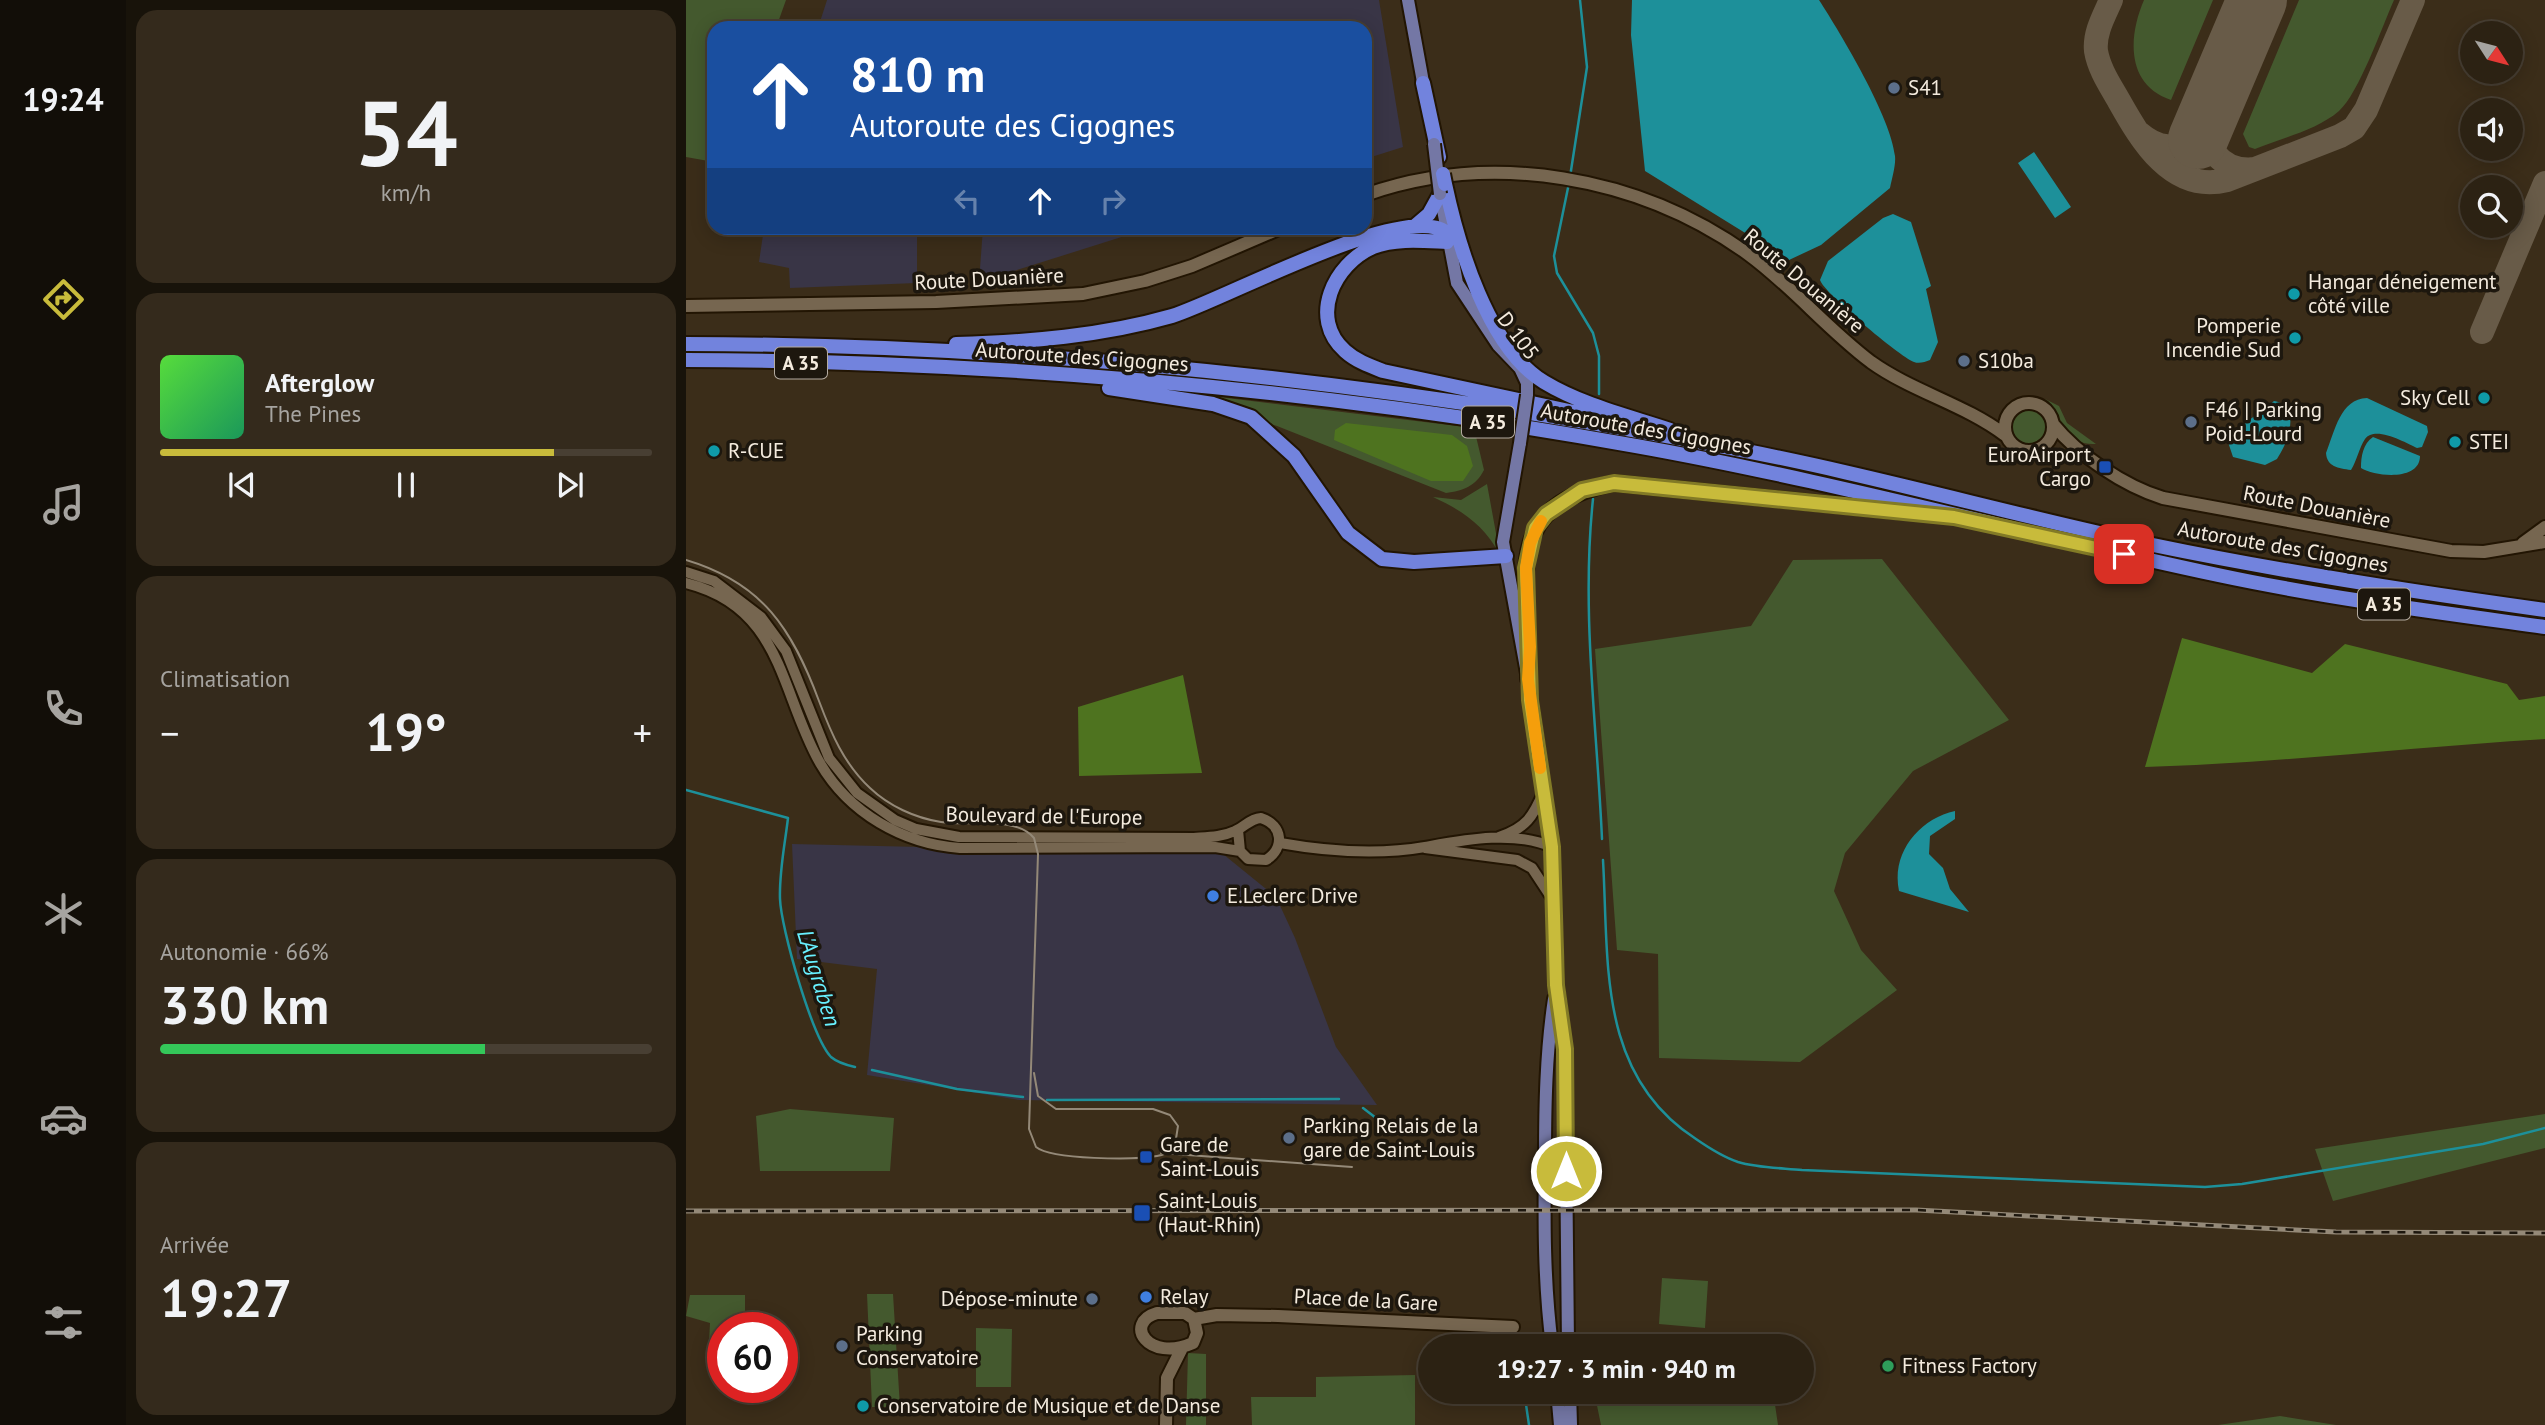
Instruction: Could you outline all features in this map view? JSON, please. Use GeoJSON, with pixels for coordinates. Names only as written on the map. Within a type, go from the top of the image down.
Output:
{"type":"FeatureCollection","features":[{"type":"Feature","properties":{"kind":"highway"},"geometry":{"type":"LineString","coordinates":[[1423,83],[1441,166],[1443,189],[1468,267],[1493,321],[1514,353],[1542,381],[1585,402],[1714,445]]}},
{"type":"Feature","properties":{"kind":"highway"},"geometry":{"type":"LineString","coordinates":[[1415,226],[1429,214],[1443,189]]}},
{"type":"Feature","properties":{"kind":"highway"},"geometry":{"type":"LineString","coordinates":[[913,349],[937,344],[1011,343],[1133,325],[1205,304],[1333,248],[1415,226],[1430,225],[1447,237]]}},
{"type":"Feature","properties":{"kind":"highway"},"geometry":{"type":"LineString","coordinates":[[1447,237],[1388,243],[1356,256],[1345,266],[1329,291],[1328,314],[1338,342],[1345,351],[1374,368],[1411,379],[1500,395],[1714,445]]}},
{"type":"Feature","properties":{"kind":"highway","name":"Autoroute des Cigognes"},"geometry":{"type":"LineString","coordinates":[[686,344],[913,349],[1171,367],[1434,398],[1714,445],[2151,544],[2355,583],[2545,610]]}},
{"type":"Feature","properties":{"kind":"highway","name":"Autoroute des Cigognes"},"geometry":{"type":"LineString","coordinates":[[686,360],[1014,371],[1172,383],[1446,415],[1741,466],[1954,517],[2224,576],[2351,600],[2545,627]]}},
{"type":"Feature","properties":{"kind":"highway"},"geometry":{"type":"LineString","coordinates":[[1014,371],[1037,382],[1146,393],[1213,404],[1251,417],[1294,456],[1348,533],[1382,559],[1414,562],[1505,549]]}},
{"type":"Feature","properties":{"kind":"highway"},"geometry":{"type":"LineString","coordinates":[[1528,679],[1530,647],[1526,568],[1530,543],[1535,528],[1546,514],[1582,490],[1614,483],[1954,517]]}},
{"type":"Feature","properties":{"kind":"main road","name":"D 105"},"geometry":{"type":"LineString","coordinates":[[1408,0],[1443,189],[1447,237],[1457,283],[1498,345],[1520,368],[1527,383],[1505,549],[1528,679],[1552,847],[1556,985]]}},
{"type":"Feature","properties":{"kind":"main road","name":"Route Douanière"},"geometry":{"type":"LineString","coordinates":[[1372,193],[1443,176],[1488,173],[1577,180],[1648,201],[1702,226],[1749,255],[1840,336],[1886,372],[1920,392],[1966,411],[2006,435]]}},
{"type":"Feature","properties":{"kind":"main road","name":"Route Douanière"},"geometry":{"type":"LineString","coordinates":[[686,306],[936,302],[1083,293],[1145,281],[1192,266],[1265,235]]}},
{"type":"Feature","properties":{"kind":"main road"},"geometry":{"type":"LineString","coordinates":[[2021,404],[2037,404],[2048,412],[2053,424],[2046,446],[2025,452],[2013,446],[2004,427],[2010,412],[2021,404]]}},
{"type":"Feature","properties":{"kind":"main road","name":"Route Douanière"},"geometry":{"type":"LineString","coordinates":[[1966,411],[2010,412]]}},
{"type":"Feature","properties":{"kind":"main road","name":"Route Douanière"},"geometry":{"type":"LineString","coordinates":[[2053,424],[2078,449],[2137,488],[2174,500],[2451,551],[2484,552],[2545,542]]}},
{"type":"Feature","properties":{"kind":"main road","name":"Route Douanière"},"geometry":{"type":"LineString","coordinates":[[2046,446],[2078,449]]}},
{"type":"Feature","properties":{"kind":"main road","name":"Route Douanière"},"geometry":{"type":"LineString","coordinates":[[2519,545],[2545,527]]}},
{"type":"Feature","properties":{"kind":"main road"},"geometry":{"type":"LineString","coordinates":[[1551,1334],[1544,1266],[1545,1150],[1549,1033],[1556,985]]}},
{"type":"Feature","properties":{"kind":"main road"},"geometry":{"type":"LineString","coordinates":[[1556,985],[1565,1049],[1567,1334]]}},
{"type":"Feature","properties":{"kind":"main road","name":"Place de la Gare"},"geometry":{"type":"LineString","coordinates":[[1182,1348],[1155,1348],[1146,1344],[1143,1324],[1149,1315],[1185,1313],[1194,1319],[1217,1315],[1513,1327]]}},
{"type":"Feature","properties":{"kind":"main road"},"geometry":{"type":"LineString","coordinates":[[1166,1425],[1167,1378],[1182,1348],[1192,1343],[1198,1332],[1217,1315]]}},
{"type":"Feature","properties":{"kind":"main road"},"geometry":{"type":"LineString","coordinates":[[1194,1319],[1198,1332]]}},
{"type":"Feature","properties":{"kind":"main road"},"geometry":{"type":"LineString","coordinates":[[1558,1404],[1560,1425]]}},
{"type":"Feature","properties":{"kind":"main road"},"geometry":{"type":"LineString","coordinates":[[1570,1404],[1571,1425]]}},
{"type":"Feature","properties":{"kind":"street","name":"Boulevard de l'Europe"},"geometry":{"type":"LineString","coordinates":[[686,572],[714,581],[761,617],[786,651],[829,758],[858,793],[895,820],[916,829],[959,837],[1194,838],[1215,837],[1238,830]]}},
{"type":"Feature","properties":{"kind":"street","name":"Boulevard de l'Europe"},"geometry":{"type":"LineString","coordinates":[[686,583],[719,597],[738,610],[769,643],[780,661],[820,762],[851,802],[876,821],[913,838],[944,846],[1215,848],[1240,851]]}},
{"type":"Feature","properties":{"kind":"street"},"geometry":{"type":"LineString","coordinates":[[1489,839],[1518,831],[1527,824],[1544,791]]}},
{"type":"Feature","properties":{"kind":"street"},"geometry":{"type":"LineString","coordinates":[[1254,819],[1268,821],[1277,829],[1280,843],[1277,850],[1266,860],[1248,859],[1240,851],[1238,830],[1254,819]]}},
{"type":"Feature","properties":{"kind":"street"},"geometry":{"type":"LineString","coordinates":[[1280,843],[1331,850],[1424,847],[1444,842],[1489,839],[1535,840],[1552,847]]}},
{"type":"Feature","properties":{"kind":"street"},"geometry":{"type":"LineString","coordinates":[[1424,847],[1437,852],[1489,855],[1517,860],[1532,868],[1554,903]]}},
{"type":"Feature","properties":{"kind":"shaded area"},"geometry":{"type":"Polygon","coordinates":[[[827,0],[1379,0],[1403,147],[1372,157],[1372,21],[820,21],[827,0]]]}},
{"type":"Feature","properties":{"kind":"shaded area"},"geometry":{"type":"Polygon","coordinates":[[[763,235],[917,235],[917,283],[790,288],[789,268],[759,262],[763,235]]]}},
{"type":"Feature","properties":{"kind":"shaded area"},"geometry":{"type":"Polygon","coordinates":[[[982,235],[1128,235],[979,282],[982,235]]]}},
{"type":"Feature","properties":{"kind":"shaded area"},"geometry":{"type":"Polygon","coordinates":[[[792,844],[1223,854],[1276,897],[1295,938],[1336,1047],[1377,1105],[1019,1100],[867,1075],[877,969],[797,959],[792,844]]]}},
{"type":"Feature","properties":{"kind":"green space"},"geometry":{"type":"Polygon","coordinates":[[[686,0],[786,0],[778,21],[707,21],[707,161],[686,157],[686,0]]]}},
{"type":"Feature","properties":{"kind":"green space"},"geometry":{"type":"Polygon","coordinates":[[[2144,0],[2213,0],[2171,100],[2156,93],[2138,72],[2135,29],[2144,0]]]}},
{"type":"Feature","properties":{"kind":"green space"},"geometry":{"type":"Polygon","coordinates":[[[2299,0],[2394,0],[2362,75],[2339,111],[2310,128],[2255,149],[2249,147],[2243,134],[2299,0]]]}},
{"type":"Feature","properties":{"kind":"green space"},"geometry":{"type":"Polygon","coordinates":[[[1170,391],[1474,428],[1484,470],[1468,487],[1446,493],[1277,426],[1170,391]]]}},
{"type":"Feature","properties":{"kind":"green space"},"geometry":{"type":"Polygon","coordinates":[[[2045,399],[2059,406],[2067,423],[2096,444],[2078,441],[2071,436],[2045,399]]]}},
{"type":"Feature","properties":{"kind":"green space"},"geometry":{"type":"Polygon","coordinates":[[[2029,409],[2041,415],[2047,427],[2041,439],[2029,445],[2017,439],[2011,427],[2017,415],[2029,409]]]}},
{"type":"Feature","properties":{"kind":"green space"},"geometry":{"type":"Polygon","coordinates":[[[1346,423],[1452,435],[1467,446],[1473,466],[1463,481],[1431,481],[1334,440],[1335,430],[1346,423]]]}},
{"type":"Feature","properties":{"kind":"green space"},"geometry":{"type":"Polygon","coordinates":[[[1487,484],[1500,555],[1487,535],[1472,520],[1433,497],[1461,500],[1487,484]]]}},
{"type":"Feature","properties":{"kind":"green space"},"geometry":{"type":"Polygon","coordinates":[[[1882,559],[2009,720],[1913,771],[1845,853],[1834,891],[1861,950],[1897,990],[1800,1062],[1659,1058],[1658,954],[1617,950],[1595,649],[1751,626],[1793,560],[1882,559]]]}},
{"type":"Feature","properties":{"kind":"green space"},"geometry":{"type":"Polygon","coordinates":[[[2182,638],[2312,673],[2345,644],[2507,684],[2519,700],[2545,696],[2545,739],[2145,767],[2182,638]]]}},
{"type":"Feature","properties":{"kind":"green space"},"geometry":{"type":"Polygon","coordinates":[[[1183,675],[1202,773],[1079,776],[1078,707],[1183,675]]]}},
{"type":"Feature","properties":{"kind":"green space"},"geometry":{"type":"Polygon","coordinates":[[[790,1109],[894,1118],[890,1171],[760,1171],[756,1116],[790,1109]]]}},
{"type":"Feature","properties":{"kind":"green space"},"geometry":{"type":"Polygon","coordinates":[[[2545,1114],[2545,1148],[2333,1201],[2315,1149],[2545,1114]]]}},
{"type":"Feature","properties":{"kind":"green space"},"geometry":{"type":"Polygon","coordinates":[[[1662,1278],[1708,1281],[1705,1328],[1659,1324],[1662,1278]]]}},
{"type":"Feature","properties":{"kind":"green space"},"geometry":{"type":"Polygon","coordinates":[[[867,1294],[893,1294],[900,1407],[872,1407],[867,1294]]]}},
{"type":"Feature","properties":{"kind":"green space"},"geometry":{"type":"Polygon","coordinates":[[[690,1295],[745,1295],[745,1312],[707,1312],[707,1322],[686,1316],[690,1295]]]}},
{"type":"Feature","properties":{"kind":"green space"},"geometry":{"type":"Polygon","coordinates":[[[976,1328],[1012,1329],[1011,1387],[976,1387],[976,1328]]]}},
{"type":"Feature","properties":{"kind":"green space"},"geometry":{"type":"Polygon","coordinates":[[[1188,1353],[1206,1354],[1206,1425],[1186,1425],[1188,1353]]]}},
{"type":"Feature","properties":{"kind":"green space"},"geometry":{"type":"Polygon","coordinates":[[[1415,1375],[1415,1425],[1252,1425],[1251,1397],[1316,1397],[1316,1377],[1415,1375]]]}},
{"type":"Feature","properties":{"kind":"green space"},"geometry":{"type":"Polygon","coordinates":[[[1597,1404],[1775,1404],[1778,1425],[1601,1425],[1597,1404]]]}},
{"type":"Feature","properties":{"kind":"green space"},"geometry":{"type":"Polygon","coordinates":[[[2280,1416],[2336,1425],[2218,1425],[2280,1416]]]}},
{"type":"Feature","properties":{"kind":"water"},"geometry":{"type":"Polygon","coordinates":[[[1632,0],[1819,0],[1864,76],[1885,120],[1895,156],[1890,188],[1821,245],[1789,260],[1645,171],[1631,35],[1632,0]]]}},
{"type":"Feature","properties":{"kind":"water"},"geometry":{"type":"Polygon","coordinates":[[[2034,152],[2071,207],[2055,218],[2018,163],[2034,152]]]}},
{"type":"Feature","properties":{"kind":"water"},"geometry":{"type":"Polygon","coordinates":[[[1893,214],[1911,222],[1931,286],[1926,289],[1938,342],[1930,360],[1918,363],[1879,337],[1834,297],[1820,280],[1828,261],[1883,218],[1893,214]]]}},
{"type":"Feature","properties":{"kind":"water"},"geometry":{"type":"Polygon","coordinates":[[[2367,398],[2427,426],[2428,432],[2422,447],[2417,448],[2383,434],[2370,435],[2361,446],[2351,470],[2334,466],[2328,461],[2326,453],[2336,426],[2350,404],[2367,398]]]}},
{"type":"Feature","properties":{"kind":"water"},"geometry":{"type":"Polygon","coordinates":[[[2274,401],[2283,404],[2290,417],[2288,435],[2277,459],[2265,465],[2233,457],[2228,442],[2235,431],[2274,401]]]}},
{"type":"Feature","properties":{"kind":"water"},"geometry":{"type":"Polygon","coordinates":[[[2373,437],[2420,456],[2418,464],[2413,470],[2396,475],[2361,468],[2363,451],[2373,437]]]}},
{"type":"Feature","properties":{"kind":"water"},"geometry":{"type":"Polygon","coordinates":[[[1955,811],[1955,819],[1930,836],[1929,854],[1943,868],[1950,889],[1969,912],[1899,891],[1899,864],[1910,840],[1930,822],[1955,811]]]}},
{"type":"Feature","properties":{"kind":"waterway"},"geometry":{"type":"LineString","coordinates":[[1570,177],[1587,67],[1580,0]]}},
{"type":"Feature","properties":{"kind":"waterway"},"geometry":{"type":"LineString","coordinates":[[1569,183],[1554,256],[1557,273],[1593,333],[1599,356],[1599,394]]}},
{"type":"Feature","properties":{"kind":"waterway"},"geometry":{"type":"LineString","coordinates":[[1593,499],[1589,626],[1602,839]]}},
{"type":"Feature","properties":{"kind":"waterway","name":"L'Augraben"},"geometry":{"type":"LineString","coordinates":[[686,790],[788,818],[780,899],[792,956],[807,1006],[823,1046],[834,1059],[855,1067]]}},
{"type":"Feature","properties":{"kind":"waterway"},"geometry":{"type":"LineString","coordinates":[[1603,860],[1609,977],[1625,1050],[1641,1083],[1664,1113],[1701,1142],[1738,1162],[1802,1170],[2205,1187],[2242,1184],[2483,1144],[2545,1128]]}},
{"type":"Feature","properties":{"kind":"waterway","name":"L'Augraben"},"geometry":{"type":"LineString","coordinates":[[872,1070],[957,1089],[1023,1097]]}},
{"type":"Feature","properties":{"kind":"waterway","name":"L'Augraben"},"geometry":{"type":"LineString","coordinates":[[1047,1100],[1339,1099]]}},
{"type":"Feature","properties":{"kind":"waterway","name":"L'Augraben"},"geometry":{"type":"LineString","coordinates":[[1363,1108],[1376,1118],[1376,1128]]}},
{"type":"Feature","properties":{"kind":"waterway","name":"L'Augraben"},"geometry":{"type":"LineString","coordinates":[[1526,1404],[1529,1425]]}},
{"type":"Feature","properties":{"kind":"taxiway"},"geometry":{"type":"LineString","coordinates":[[2111,0],[2100,25],[2096,44],[2097,58],[2105,77],[2148,147],[2174,171],[2190,179],[2207,182],[2227,180],[2354,128],[2366,110],[2413,0]]}},
{"type":"Feature","properties":{"kind":"taxiway"},"geometry":{"type":"LineString","coordinates":[[2139,133],[2155,144],[2170,146],[2182,142],[2193,134],[2202,122],[2224,79]]}},
{"type":"Feature","properties":{"kind":"taxiway"},"geometry":{"type":"LineString","coordinates":[[2211,112],[2208,135],[2215,154],[2232,166],[2255,169]]}},
{"type":"Feature","properties":{"kind":"taxiway"},"geometry":{"type":"LineString","coordinates":[[2482,332],[2545,183]]}},
{"type":"Feature","properties":{"kind":"runway"},"geometry":{"type":"LineString","coordinates":[[2198,139],[2257,0]]}},
{"type":"Feature","properties":{"kind":"tram line"},"geometry":{"type":"LineString","coordinates":[[686,560],[735,582],[771,612],[798,652],[839,748],[861,779],[877,794],[894,806],[922,818],[952,823],[1015,826],[1034,838],[1038,854],[1029,1129],[1036,1147],[1076,1157],[1131,1158],[1160,1155],[1175,1145],[1178,1126],[1170,1115],[1153,1109],[1056,1109],[1038,1096],[1034,1073]]}},
{"type":"Feature","properties":{"kind":"tram line"},"geometry":{"type":"LineString","coordinates":[[1161,1153],[1352,1167]]}},
{"type":"Feature","properties":{"kind":"railway"},"geometry":{"type":"LineString","coordinates":[[686,1211],[1916,1210],[2336,1232],[2545,1233]]}},
{"type":"Feature","properties":{"kind":"slow traffic"},"geometry":{"type":"LineString","coordinates":[[1540,768],[1528,679],[1530,647],[1526,568],[1530,543],[1535,528],[1541,521]]}},
{"type":"Feature","properties":{"kind":"place","name":"S41"},"geometry":{"type":"Point","coordinates":[1894,88]}},
{"type":"Feature","properties":{"kind":"place","name":"Hangar déneigement côté ville"},"geometry":{"type":"Point","coordinates":[2294,294]}},
{"type":"Feature","properties":{"kind":"place","name":"Pomperie Incendie Sud"},"geometry":{"type":"Point","coordinates":[2295,338]}},
{"type":"Feature","properties":{"kind":"place","name":"S10ba"},"geometry":{"type":"Point","coordinates":[1964,361]}},
{"type":"Feature","properties":{"kind":"place","name":"Sky Cell"},"geometry":{"type":"Point","coordinates":[2484,398]}},
{"type":"Feature","properties":{"kind":"place","name":"F46 | Parking Poid-Lourd"},"geometry":{"type":"Point","coordinates":[2191,422]}},
{"type":"Feature","properties":{"kind":"place","name":"STEI"},"geometry":{"type":"Point","coordinates":[2455,442]}},
{"type":"Feature","properties":{"kind":"place","name":"R-CUE"},"geometry":{"type":"Point","coordinates":[714,451]}},
{"type":"Feature","properties":{"kind":"place","name":"EuroAirport Cargo"},"geometry":{"type":"Point","coordinates":[2105,467]}},
{"type":"Feature","properties":{"kind":"place","name":"E.Leclerc Drive"},"geometry":{"type":"Point","coordinates":[1213,896]}},
{"type":"Feature","properties":{"kind":"place","name":"Parking Relais de la gare de Saint-Louis"},"geometry":{"type":"Point","coordinates":[1289,1138]}},
{"type":"Feature","properties":{"kind":"place","name":"Gare de Saint-Louis"},"geometry":{"type":"Point","coordinates":[1146,1157]}},
{"type":"Feature","properties":{"kind":"place","name":"Saint-Louis (Haut-Rhin)"},"geometry":{"type":"Point","coordinates":[1142,1213]}},
{"type":"Feature","properties":{"kind":"place","name":"Relay"},"geometry":{"type":"Point","coordinates":[1146,1297]}},
{"type":"Feature","properties":{"kind":"place","name":"Dépose-minute"},"geometry":{"type":"Point","coordinates":[1092,1299]}},
{"type":"Feature","properties":{"kind":"place","name":"Parking Conservatoire"},"geometry":{"type":"Point","coordinates":[842,1346]}},
{"type":"Feature","properties":{"kind":"place","name":"Fitness Factory"},"geometry":{"type":"Point","coordinates":[1888,1366]}},
{"type":"Feature","properties":{"kind":"place","name":"Conservatoire de Musique et de Danse"},"geometry":{"type":"Point","coordinates":[863,1406]}},
{"type":"Feature","properties":{"kind":"route"},"geometry":{"type":"LineString","coordinates":[[1566,1171],[1565,1049],[1556,985],[1552,847],[1528,679],[1530,647],[1526,568],[1535,528],[1546,514],[1564,499],[1582,490],[1614,483],[1954,517],[2124,554]]}}]}
